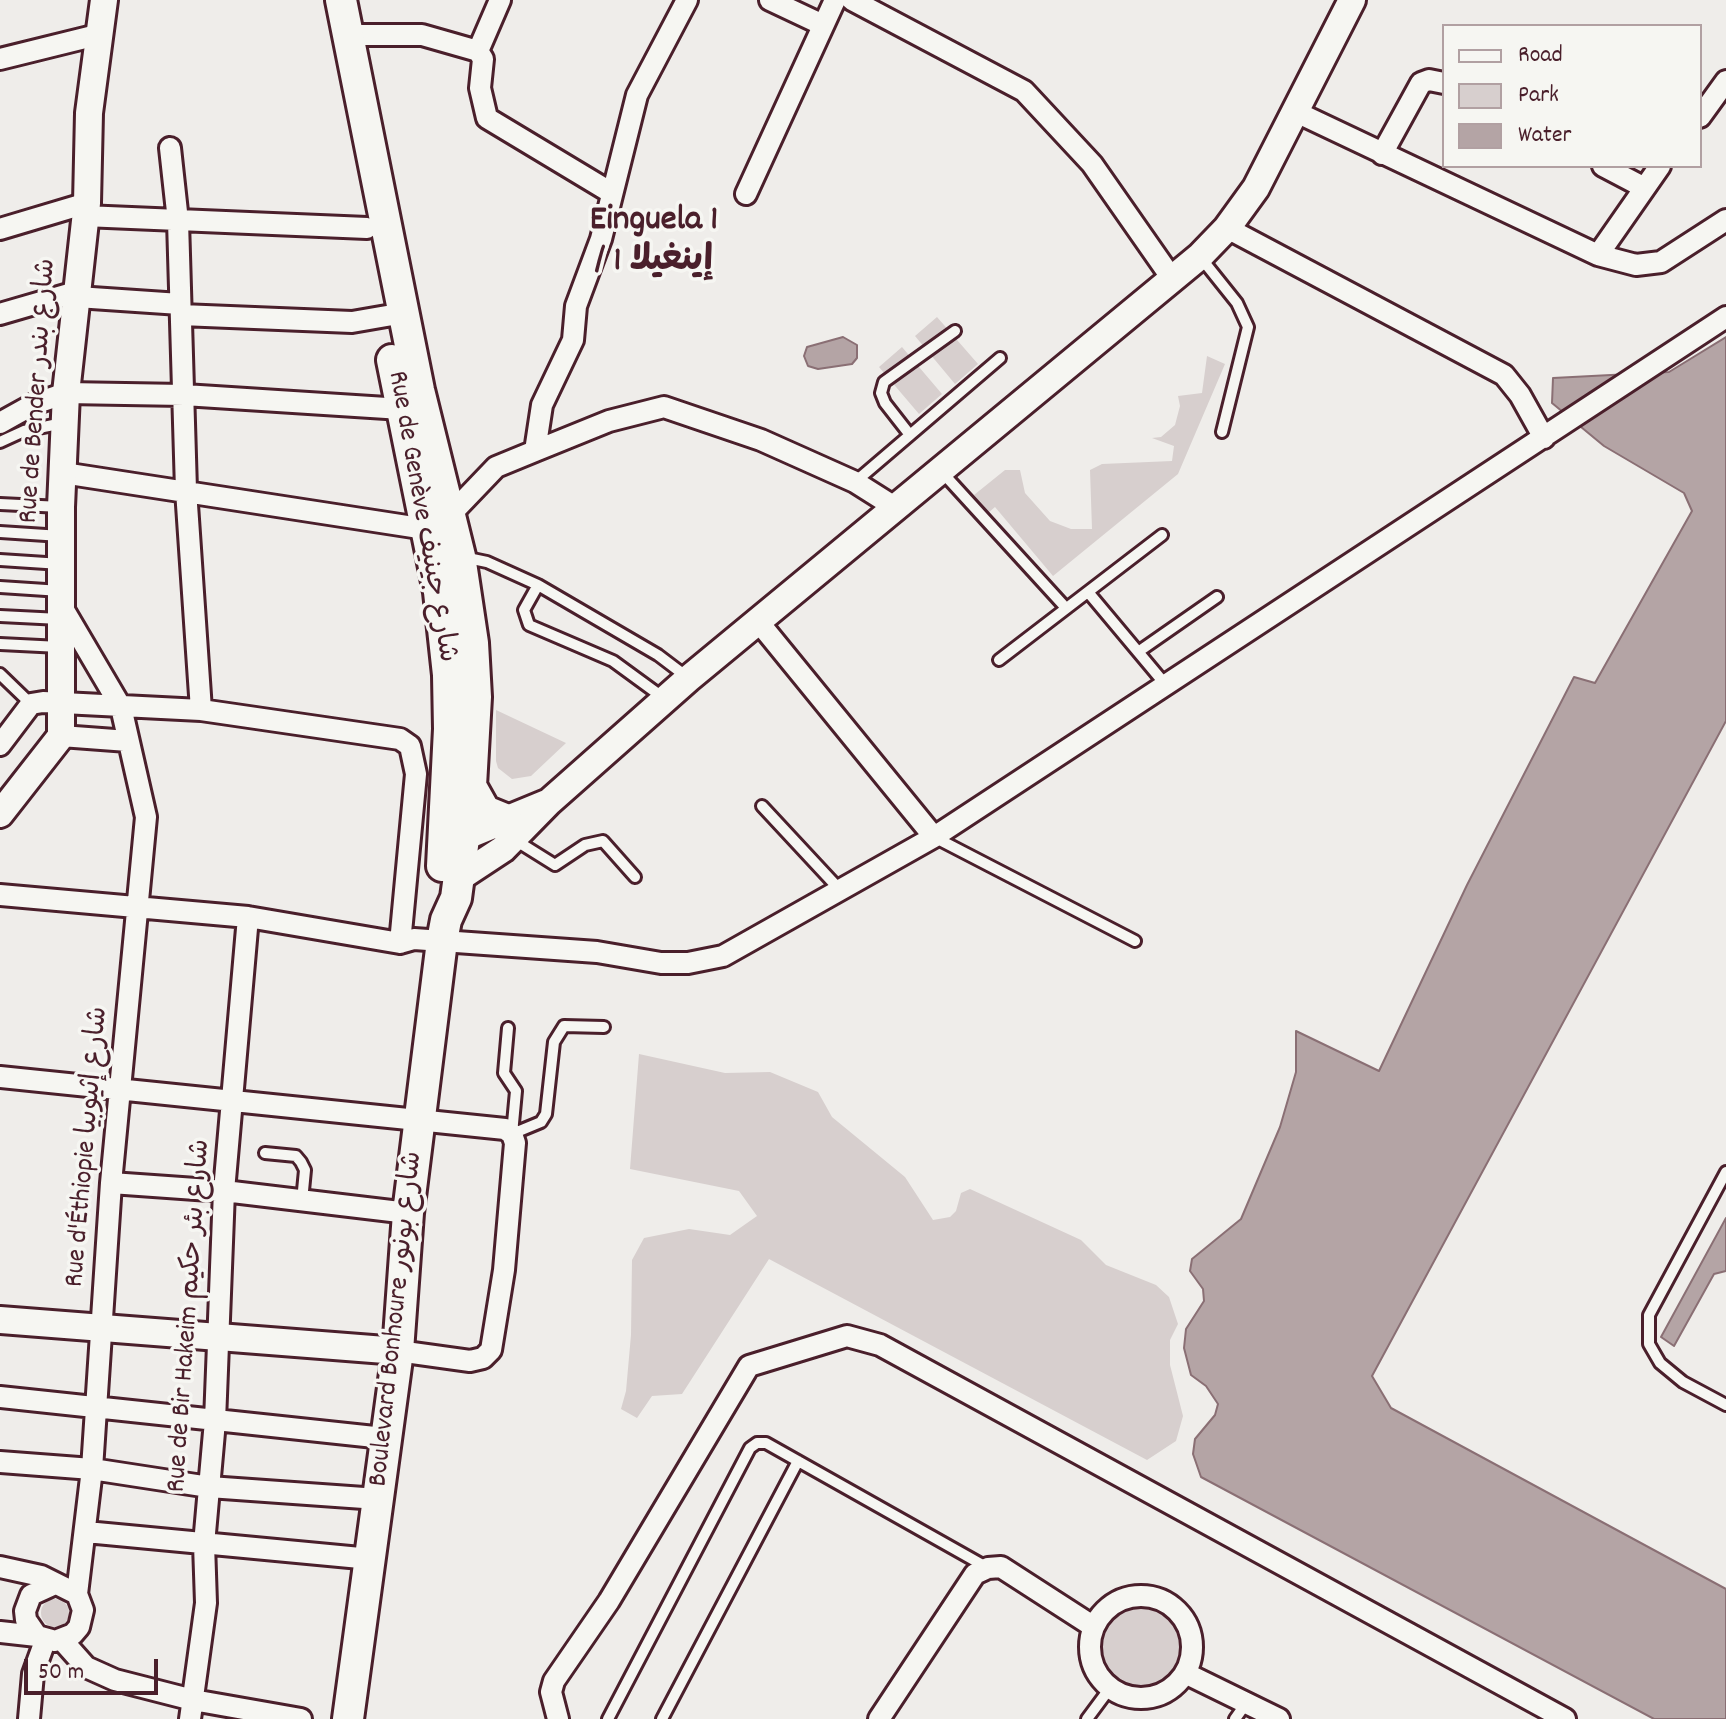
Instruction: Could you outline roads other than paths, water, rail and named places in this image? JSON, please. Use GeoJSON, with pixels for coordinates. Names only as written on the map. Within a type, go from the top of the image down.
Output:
{"type":"FeatureCollection","features":[{"type":"Feature","properties":{"kind":"main road","name":"Rue de Genève شارع جينيف"},"geometry":{"type":"LineString","coordinates":[[320,0],[367,228],[394,315],[402,409],[439,521],[460,556],[473,643],[476,697],[471,786],[455,856]]}},
{"type":"Feature","properties":{"kind":"main road","name":"Rue de Genève شارع جينيف"},"geometry":{"type":"LineString","coordinates":[[341,0],[394,315],[439,521],[439,592],[448,675],[456,898],[444,930]]}},
{"type":"Feature","properties":{"kind":"main road"},"geometry":{"type":"LineString","coordinates":[[471,786],[485,811],[511,830]]}},
{"type":"Feature","properties":{"kind":"main road","name":"Boulevard Bonhoure شارع بونور"},"geometry":{"type":"LineString","coordinates":[[348,1719],[398,1351],[408,1213],[444,930]]}},
{"type":"Feature","properties":{"kind":"street","name":"Rue de Bender شارع بندر"},"geometry":{"type":"LineString","coordinates":[[61,736],[61,507],[66,393],[86,210],[89,113],[104,0]]}},
{"type":"Feature","properties":{"kind":"street"},"geometry":{"type":"LineString","coordinates":[[478,51],[500,0]]}},
{"type":"Feature","properties":{"kind":"street"},"geometry":{"type":"LineString","coordinates":[[535,451],[542,405],[573,340],[576,306],[601,239],[610,192],[637,95],[687,0]]}},
{"type":"Feature","properties":{"kind":"street"},"geometry":{"type":"LineString","coordinates":[[770,0],[823,25]]}},
{"type":"Feature","properties":{"kind":"street"},"geometry":{"type":"LineString","coordinates":[[746,194],[835,0]]}},
{"type":"Feature","properties":{"kind":"street"},"geometry":{"type":"LineString","coordinates":[[852,0],[1024,91],[1092,164],[1173,280]]}},
{"type":"Feature","properties":{"kind":"street"},"geometry":{"type":"LineString","coordinates":[[455,856],[511,830],[549,802],[757,620],[1200,256],[1237,216],[1352,0]]}},
{"type":"Feature","properties":{"kind":"street"},"geometry":{"type":"LineString","coordinates":[[0,59],[101,34]]}},
{"type":"Feature","properties":{"kind":"street"},"geometry":{"type":"LineString","coordinates":[[349,35],[422,35],[478,51],[483,59],[480,88],[487,118],[610,192]]}},
{"type":"Feature","properties":{"kind":"street"},"geometry":{"type":"LineString","coordinates":[[1382,154],[1421,83],[1429,80],[1442,83]]}},
{"type":"Feature","properties":{"kind":"street"},"geometry":{"type":"LineString","coordinates":[[1702,114],[1726,81]]}},
{"type":"Feature","properties":{"kind":"street"},"geometry":{"type":"LineString","coordinates":[[1294,111],[1598,255],[1636,265],[1661,262],[1726,220]]}},
{"type":"Feature","properties":{"kind":"street"},"geometry":{"type":"LineString","coordinates":[[170,148],[178,221],[186,490],[201,710]]}},
{"type":"Feature","properties":{"kind":"street"},"geometry":{"type":"LineString","coordinates":[[1607,168],[1643,187]]}},
{"type":"Feature","properties":{"kind":"street"},"geometry":{"type":"LineString","coordinates":[[1598,255],[1658,168]]}},
{"type":"Feature","properties":{"kind":"street"},"geometry":{"type":"LineString","coordinates":[[0,229],[86,210],[178,221],[367,228]]}},
{"type":"Feature","properties":{"kind":"street"},"geometry":{"type":"LineString","coordinates":[[1237,216],[1504,375],[1520,395],[1544,438]]}},
{"type":"Feature","properties":{"kind":"street"},"geometry":{"type":"LineString","coordinates":[[0,314],[78,294],[180,309],[352,322],[394,315]]}},
{"type":"Feature","properties":{"kind":"street"},"geometry":{"type":"LineString","coordinates":[[0,895],[248,917],[400,943],[444,930],[661,963],[688,963],[723,956],[934,837],[1726,317]]}},
{"type":"Feature","properties":{"kind":"street"},"geometry":{"type":"LineString","coordinates":[[0,423],[34,404],[66,393],[184,395],[402,409]]}},
{"type":"Feature","properties":{"kind":"street"},"geometry":{"type":"LineString","coordinates":[[63,473],[439,521],[496,467],[609,421],[664,407],[761,440],[855,482],[893,506]]}},
{"type":"Feature","properties":{"kind":"street","name":"Rue d'Éthiopie شارع إثيوبيا"},"geometry":{"type":"LineString","coordinates":[[60,605],[121,707],[146,817],[123,1089],[111,1183],[92,1469],[77,1594]]}},
{"type":"Feature","properties":{"kind":"street"},"geometry":{"type":"LineString","coordinates":[[757,620],[934,837]]}},
{"type":"Feature","properties":{"kind":"street"},"geometry":{"type":"LineString","coordinates":[[0,745],[31,704],[60,703],[201,710],[386,735],[410,746],[416,774],[400,943]]}},
{"type":"Feature","properties":{"kind":"street"},"geometry":{"type":"LineString","coordinates":[[0,814],[54,749],[61,736],[128,741]]}},
{"type":"Feature","properties":{"kind":"street"},"geometry":{"type":"LineString","coordinates":[[455,856],[511,830]]}},
{"type":"Feature","properties":{"kind":"street","name":"Rue de Bir Hakeim شارع بئر حكيم"},"geometry":{"type":"LineString","coordinates":[[192,1710],[206,1603],[204,1544],[215,1421],[224,1191],[248,917]]}},
{"type":"Feature","properties":{"kind":"street"},"geometry":{"type":"LineString","coordinates":[[0,1077],[505,1129],[512,1134],[515,1143],[505,1254],[491,1350],[483,1358],[470,1361],[398,1351],[0,1320]]}},
{"type":"Feature","properties":{"kind":"street"},"geometry":{"type":"LineString","coordinates":[[111,1183],[224,1191],[408,1213]]}},
{"type":"Feature","properties":{"kind":"street"},"geometry":{"type":"LineString","coordinates":[[558,1719],[551,1692],[554,1681],[609,1601],[743,1373],[749,1366],[764,1360],[847,1336],[880,1345],[1565,1719]]}},
{"type":"Feature","properties":{"kind":"street"},"geometry":{"type":"LineString","coordinates":[[0,1397],[384,1438]]}},
{"type":"Feature","properties":{"kind":"street"},"geometry":{"type":"LineString","coordinates":[[0,1462],[92,1469],[209,1487],[378,1499]]}},
{"type":"Feature","properties":{"kind":"street"},"geometry":{"type":"LineString","coordinates":[[86,1532],[371,1559]]}},
{"type":"Feature","properties":{"kind":"street"},"geometry":{"type":"LineString","coordinates":[[0,1567],[26,1571],[77,1594],[83,1618],[73,1634],[48,1639],[0,1632]]}},
{"type":"Feature","properties":{"kind":"street"},"geometry":{"type":"LineString","coordinates":[[879,1719],[975,1574],[988,1568],[1001,1567],[1094,1627]]}},
{"type":"Feature","properties":{"kind":"street"},"geometry":{"type":"LineString","coordinates":[[55,1584],[38,1589],[27,1603],[26,1620],[75,1658],[115,1680],[192,1710],[301,1719]]}},
{"type":"Feature","properties":{"kind":"street"},"geometry":{"type":"LineString","coordinates":[[1149,1597],[1164,1602],[1178,1612],[1192,1641],[1185,1673],[1167,1691],[1143,1698],[1126,1696],[1110,1688],[1091,1660],[1094,1627],[1103,1613],[1124,1600],[1149,1597]]}},
{"type":"Feature","properties":{"kind":"street"},"geometry":{"type":"LineString","coordinates":[[29,1719],[33,1674],[48,1639]]}},
{"type":"Feature","properties":{"kind":"street"},"geometry":{"type":"LineString","coordinates":[[1185,1673],[1241,1710],[1279,1719]]}},
{"type":"Feature","properties":{"kind":"lane"},"geometry":{"type":"LineString","coordinates":[[1200,256],[1237,303],[1248,327],[1222,432]]}},
{"type":"Feature","properties":{"kind":"lane"},"geometry":{"type":"LineString","coordinates":[[910,435],[885,403],[881,393],[884,382],[955,331]]}},
{"type":"Feature","properties":{"kind":"lane"},"geometry":{"type":"LineString","coordinates":[[855,482],[1000,358]]}},
{"type":"Feature","properties":{"kind":"lane"},"geometry":{"type":"LineString","coordinates":[[0,442],[24,431],[65,422]]}},
{"type":"Feature","properties":{"kind":"lane"},"geometry":{"type":"LineString","coordinates":[[939,469],[1066,608]]}},
{"type":"Feature","properties":{"kind":"lane"},"geometry":{"type":"LineString","coordinates":[[0,504],[61,507]]}},
{"type":"Feature","properties":{"kind":"lane"},"geometry":{"type":"LineString","coordinates":[[0,532],[61,536]]}},
{"type":"Feature","properties":{"kind":"lane"},"geometry":{"type":"LineString","coordinates":[[999,660],[1162,535]]}},
{"type":"Feature","properties":{"kind":"lane"},"geometry":{"type":"LineString","coordinates":[[460,556],[487,562],[538,585],[658,655],[688,679]]}},
{"type":"Feature","properties":{"kind":"lane"},"geometry":{"type":"LineString","coordinates":[[0,560],[61,564]]}},
{"type":"Feature","properties":{"kind":"lane"},"geometry":{"type":"LineString","coordinates":[[538,585],[524,610],[529,625],[613,661],[665,699]]}},
{"type":"Feature","properties":{"kind":"lane"},"geometry":{"type":"LineString","coordinates":[[0,587],[60,605]]}},
{"type":"Feature","properties":{"kind":"lane"},"geometry":{"type":"LineString","coordinates":[[1088,592],[1165,684]]}},
{"type":"Feature","properties":{"kind":"lane"},"geometry":{"type":"LineString","coordinates":[[1138,652],[1217,597]]}},
{"type":"Feature","properties":{"kind":"lane"},"geometry":{"type":"LineString","coordinates":[[0,616],[60,605]]}},
{"type":"Feature","properties":{"kind":"lane"},"geometry":{"type":"LineString","coordinates":[[0,644],[60,647]]}},
{"type":"Feature","properties":{"kind":"lane"},"geometry":{"type":"LineString","coordinates":[[0,674],[31,704]]}},
{"type":"Feature","properties":{"kind":"lane"},"geometry":{"type":"LineString","coordinates":[[762,806],[841,891]]}},
{"type":"Feature","properties":{"kind":"lane"},"geometry":{"type":"LineString","coordinates":[[511,830],[555,865],[585,845],[603,841],[635,877]]}},
{"type":"Feature","properties":{"kind":"lane"},"geometry":{"type":"LineString","coordinates":[[934,837],[1135,941]]}},
{"type":"Feature","properties":{"kind":"lane"},"geometry":{"type":"LineString","coordinates":[[508,1028],[504,1073],[516,1091],[512,1134],[541,1122],[546,1114],[554,1042],[564,1026],[604,1027]]}},
{"type":"Feature","properties":{"kind":"lane"},"geometry":{"type":"LineString","coordinates":[[265,1153],[296,1156],[301,1162],[305,1170],[302,1201]]}},
{"type":"Feature","properties":{"kind":"lane"},"geometry":{"type":"LineString","coordinates":[[1726,1172],[1649,1315],[1649,1344],[1660,1363],[1683,1382],[1726,1405]]}},
{"type":"Feature","properties":{"kind":"lane"},"geometry":{"type":"LineString","coordinates":[[608,1719],[750,1448],[766,1443],[988,1568]]}},
{"type":"Feature","properties":{"kind":"lane"},"geometry":{"type":"LineString","coordinates":[[662,1719],[798,1461]]}},
{"type":"Feature","properties":{"kind":"lane"},"geometry":{"type":"LineString","coordinates":[[1087,1719],[1110,1688]]}},
{"type":"Feature","properties":{"kind":"water"},"geometry":{"type":"Polygon","coordinates":[[[843,337],[857,345],[857,358],[852,364],[818,369],[808,366],[804,356],[807,347],[843,337]]]}},
{"type":"Feature","properties":{"kind":"water"},"geometry":{"type":"Polygon","coordinates":[[[1726,337],[1726,721],[1372,1376],[1391,1408],[1726,1589],[1726,1719],[1654,1719],[1201,1477],[1193,1454],[1195,1439],[1215,1415],[1218,1404],[1206,1386],[1191,1375],[1184,1348],[1186,1329],[1204,1301],[1203,1289],[1190,1271],[1192,1259],[1241,1219],[1280,1127],[1296,1072],[1296,1031],[1379,1071],[1467,885],[1574,677],[1595,683],[1692,511],[1684,493],[1604,446],[1552,403],[1553,378],[1669,372],[1726,337]]]}},
{"type":"Feature","properties":{"kind":"water"},"geometry":{"type":"Polygon","coordinates":[[[1726,1218],[1726,1271],[1714,1274],[1674,1346],[1661,1337],[1726,1218]]]}},
{"type":"Feature","properties":{"kind":"district","name":"Einguela 1 / إينغيلا 1"},"geometry":{"type":"Point","coordinates":[654,244]}}]}
